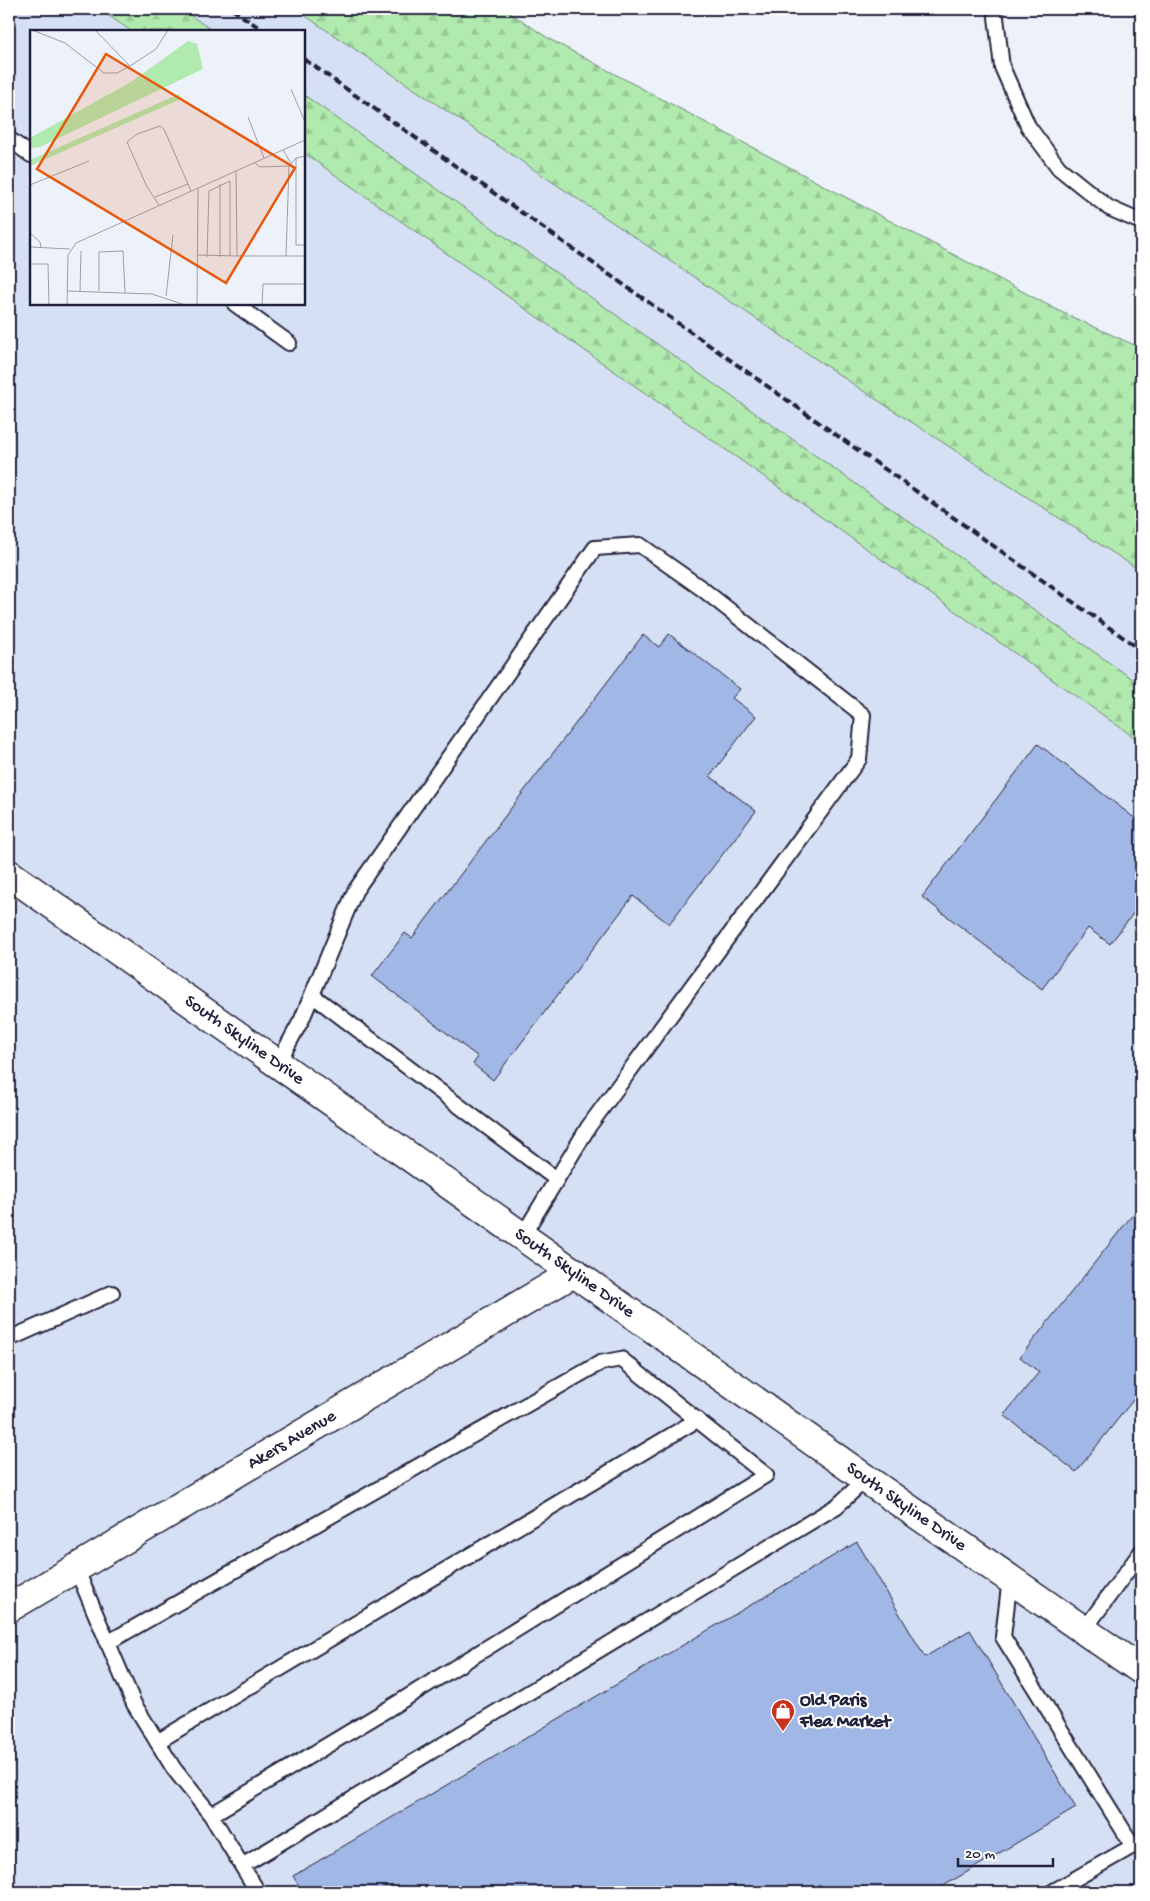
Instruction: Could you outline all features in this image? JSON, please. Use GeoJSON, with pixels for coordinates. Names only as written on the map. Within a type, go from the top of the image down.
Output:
{"type":"FeatureCollection","features":[{"type":"Feature","properties":{"kind":"street","name":"South Skyline Drive"},"geometry":{"type":"LineString","coordinates":[[9,874],[523,1235],[866,1479],[1141,1670]]}},
{"type":"Feature","properties":{"kind":"street","name":"Akers Avenue"},"geometry":{"type":"LineString","coordinates":[[9,1608],[575,1272]]}},
{"type":"Feature","properties":{"kind":"lane"},"geometry":{"type":"LineString","coordinates":[[995,9],[1002,67],[1028,126],[1059,168],[1109,208],[1141,222]]}},
{"type":"Feature","properties":{"kind":"lane"},"geometry":{"type":"LineString","coordinates":[[9,139],[30,155]]}},
{"type":"Feature","properties":{"kind":"lane"},"geometry":{"type":"LineString","coordinates":[[236,305],[290,344]]}},
{"type":"Feature","properties":{"kind":"lane"},"geometry":{"type":"LineString","coordinates":[[278,1063],[312,995],[355,891],[595,548],[640,545],[701,588],[863,715],[859,759],[589,1126],[523,1235]]}},
{"type":"Feature","properties":{"kind":"lane"},"geometry":{"type":"LineString","coordinates":[[312,995],[556,1179]]}},
{"type":"Feature","properties":{"kind":"lane"},"geometry":{"type":"LineString","coordinates":[[9,1339],[112,1294]]}},
{"type":"Feature","properties":{"kind":"lane"},"geometry":{"type":"LineString","coordinates":[[107,1643],[600,1362],[621,1359],[766,1475],[388,1709],[211,1815]]}},
{"type":"Feature","properties":{"kind":"lane"},"geometry":{"type":"LineString","coordinates":[[157,1742],[697,1420]]}},
{"type":"Feature","properties":{"kind":"lane"},"geometry":{"type":"LineString","coordinates":[[242,1866],[837,1506],[866,1479]]}},
{"type":"Feature","properties":{"kind":"lane"},"geometry":{"type":"LineString","coordinates":[[1084,1630],[1141,1552]]}},
{"type":"Feature","properties":{"kind":"lane"},"geometry":{"type":"LineString","coordinates":[[76,1568],[134,1704],[174,1769],[211,1815],[258,1892]]}},
{"type":"Feature","properties":{"kind":"lane"},"geometry":{"type":"LineString","coordinates":[[1010,1578],[1003,1637],[1137,1846],[1052,1892]]}},
{"type":"Feature","properties":{"kind":"shaded area"},"geometry":{"type":"Polygon","coordinates":[[[9,9],[103,9],[134,30],[30,30],[30,305],[305,305],[305,30],[182,30],[152,9],[295,9],[862,390],[1141,571],[1141,1892],[9,1892],[9,9]]]}},
{"type":"Feature","properties":{"kind":"green space"},"geometry":{"type":"Polygon","coordinates":[[[99,9],[181,9],[212,30],[130,30],[99,9]]]}},
{"type":"Feature","properties":{"kind":"green space"},"geometry":{"type":"Polygon","coordinates":[[[295,9],[504,9],[551,40],[1061,312],[1141,348],[1141,571],[862,390],[295,9]]]}},
{"type":"Feature","properties":{"kind":"green space"},"geometry":{"type":"Polygon","coordinates":[[[305,96],[1141,685],[1141,742],[305,154],[305,96]]]}},
{"type":"Feature","properties":{"kind":"building"},"geometry":{"type":"Polygon","coordinates":[[[669,634],[740,689],[732,698],[756,716],[710,776],[756,811],[669,924],[633,896],[493,1080],[473,1064],[478,1057],[372,976],[405,933],[412,938],[643,635],[659,647],[669,634]]]}},
{"type":"Feature","properties":{"kind":"building"},"geometry":{"type":"Polygon","coordinates":[[[1038,744],[1141,823],[1141,903],[1110,944],[1088,928],[1042,989],[922,897],[1038,744]]]}},
{"type":"Feature","properties":{"kind":"building"},"geometry":{"type":"Polygon","coordinates":[[[1141,1204],[1141,1390],[1076,1472],[1004,1415],[1039,1372],[1020,1357],[1141,1204]]]}},
{"type":"Feature","properties":{"kind":"building","name":"Old Paris Flea Market"},"geometry":{"type":"Polygon","coordinates":[[[857,1542],[925,1657],[970,1630],[1076,1808],[933,1892],[303,1892],[293,1876],[857,1542]]]}},
{"type":"Feature","properties":{"kind":"railway"},"geometry":{"type":"LineString","coordinates":[[232,9],[263,30]]}},
{"type":"Feature","properties":{"kind":"railway"},"geometry":{"type":"LineString","coordinates":[[305,60],[1141,650]]}},
{"type":"Feature","properties":{"kind":"place","name":"Old Paris Flea Market"},"geometry":{"type":"Point","coordinates":[783,1732]}}]}
